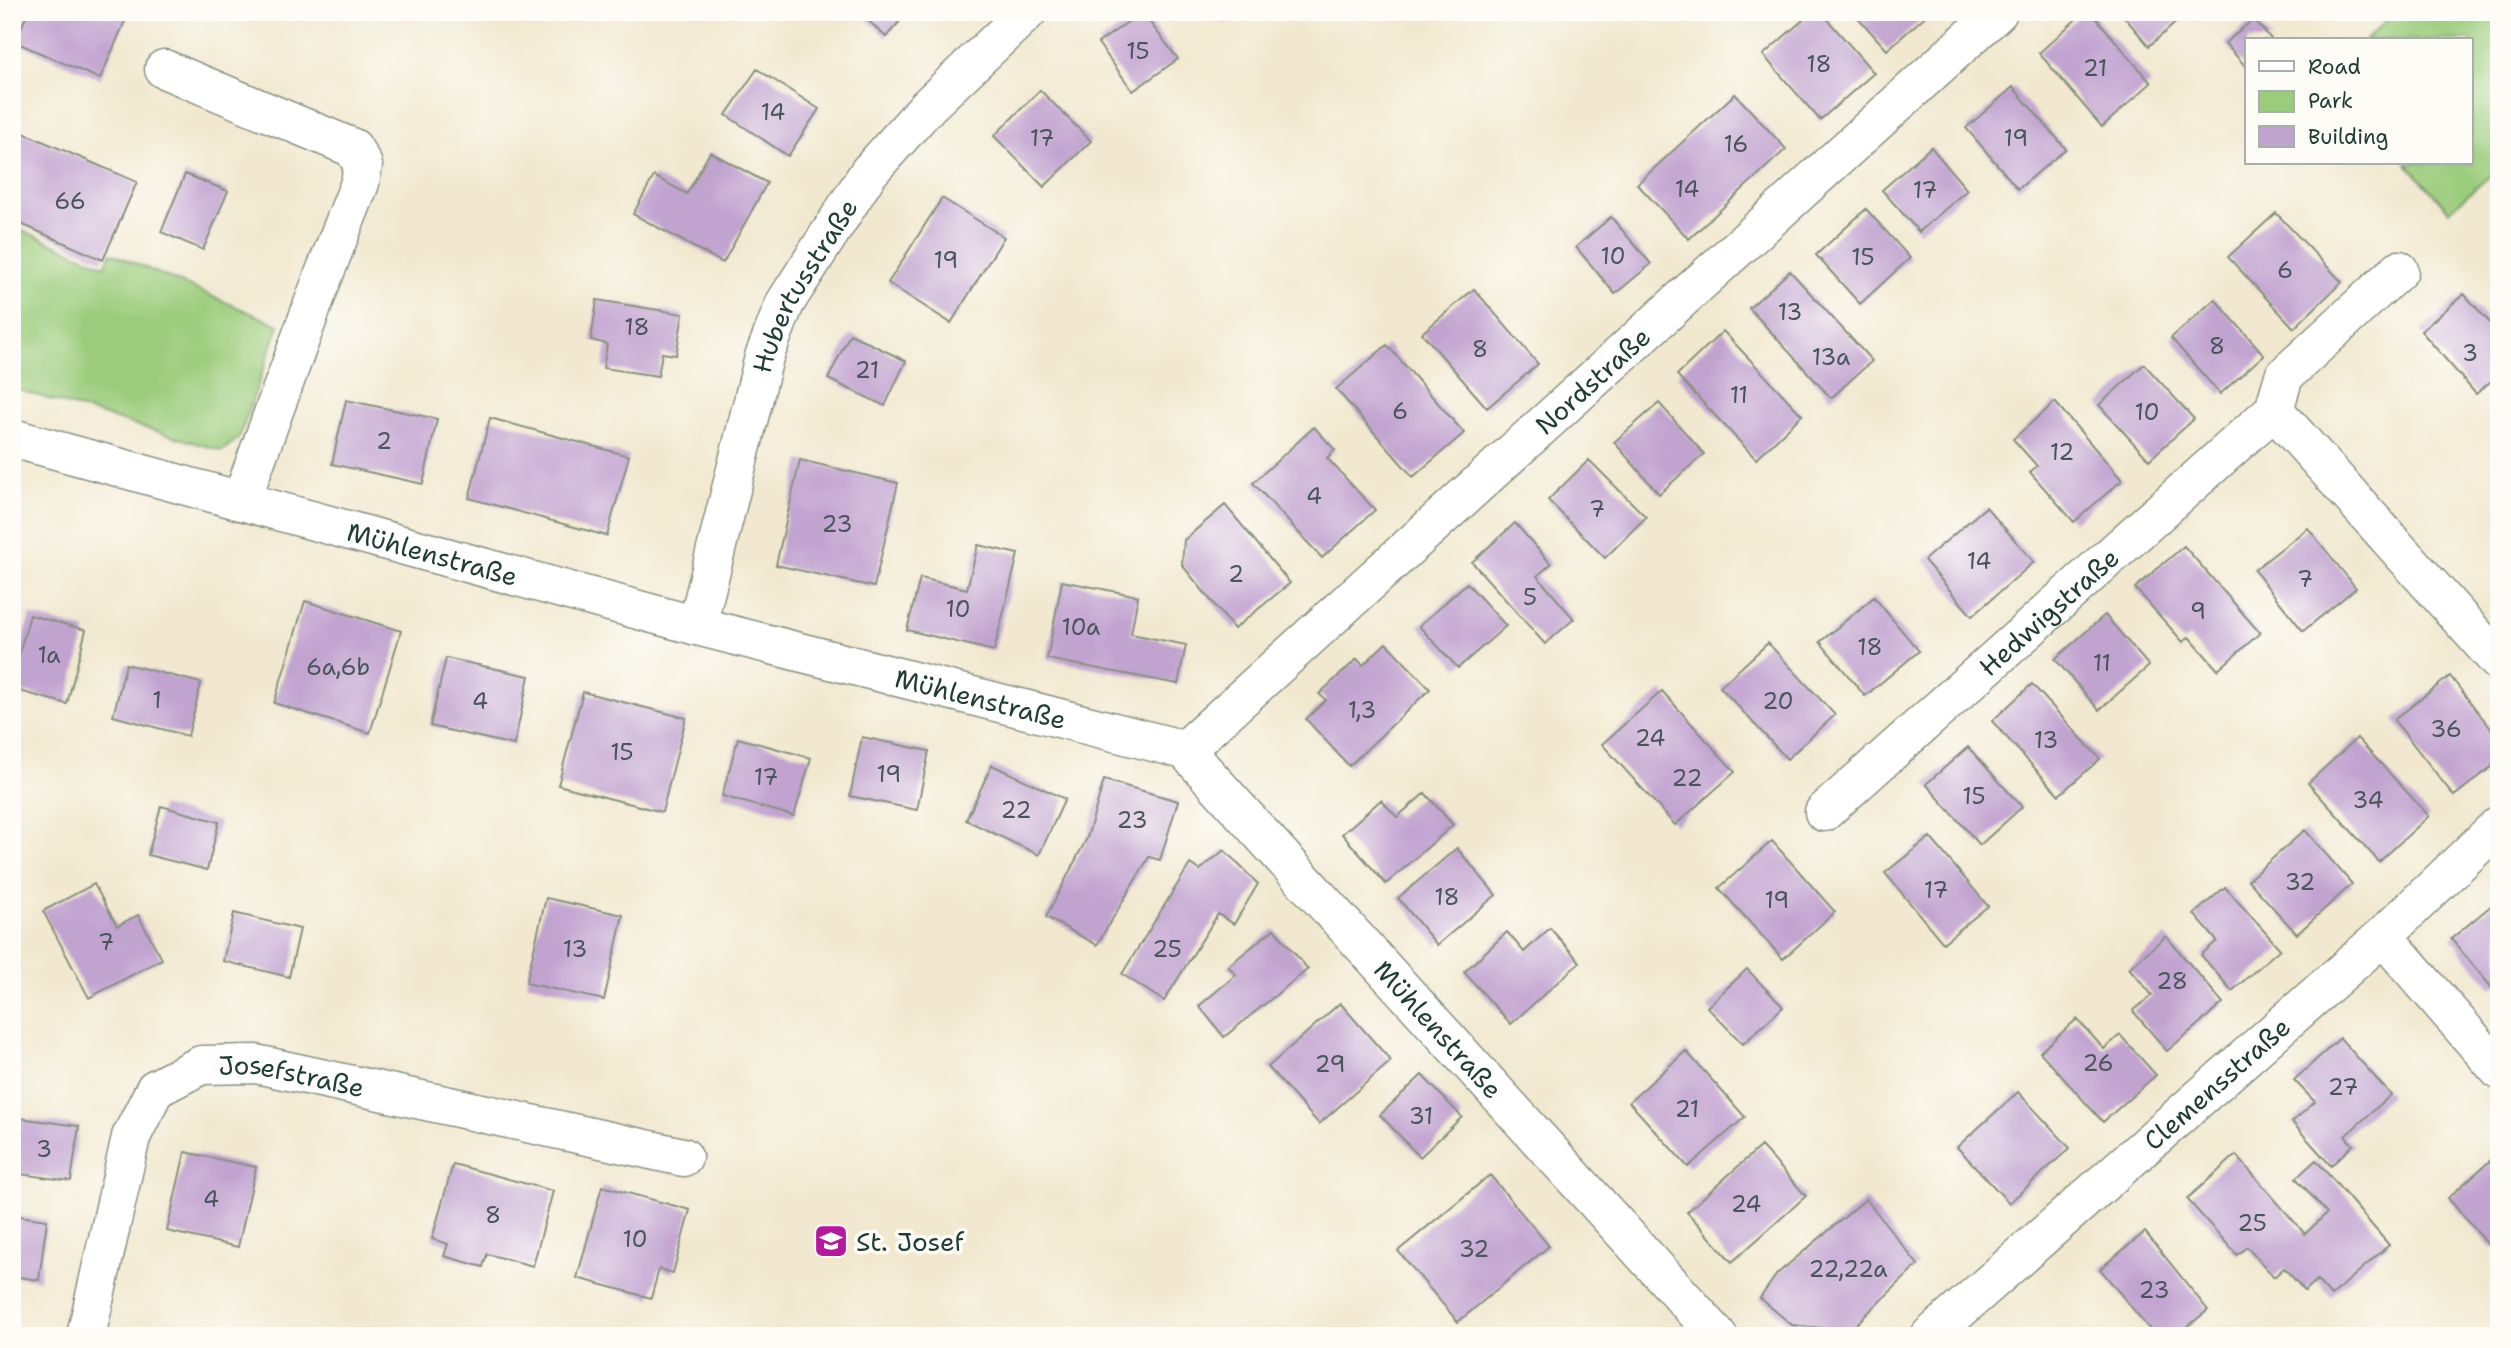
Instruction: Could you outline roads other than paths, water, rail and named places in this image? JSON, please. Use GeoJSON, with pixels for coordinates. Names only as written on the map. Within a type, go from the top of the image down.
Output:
{"type":"FeatureCollection","features":[{"type":"Feature","properties":{"kind":"street","name":"Hubertusstraße"},"geometry":{"type":"LineString","coordinates":[[698,626],[764,357],[785,303],[869,172],[928,106],[1027,12]]}},
{"type":"Feature","properties":{"kind":"street","name":"Nordstraße"},"geometry":{"type":"LineString","coordinates":[[1185,750],[1998,12]]}},
{"type":"Feature","properties":{"kind":"street"},"geometry":{"type":"LineString","coordinates":[[164,69],[353,148],[363,165],[360,183],[241,501]]}},
{"type":"Feature","properties":{"kind":"street"},"geometry":{"type":"LineString","coordinates":[[2399,271],[2284,376],[2273,410],[2499,662]]}},
{"type":"Feature","properties":{"kind":"street","name":"Hedwigstraße"},"geometry":{"type":"LineString","coordinates":[[1824,812],[2273,410]]}},
{"type":"Feature","properties":{"kind":"street","name":"Mühlenstraße"},"geometry":{"type":"LineString","coordinates":[[12,438],[698,626],[1185,750],[1718,1336]]}},
{"type":"Feature","properties":{"kind":"street","name":"Clemensstraße"},"geometry":{"type":"LineString","coordinates":[[1930,1336],[2383,936],[2499,825]]}},
{"type":"Feature","properties":{"kind":"street"},"geometry":{"type":"LineString","coordinates":[[2383,936],[2499,1070]]}},
{"type":"Feature","properties":{"kind":"street","name":"Josefstraße"},"geometry":{"type":"LineString","coordinates":[[86,1336],[131,1137],[155,1089],[201,1065],[256,1064],[683,1157]]}},
{"type":"Feature","properties":{"kind":"place","name":"St. Josef"},"geometry":{"type":"Point","coordinates":[831,1241]}}]}
